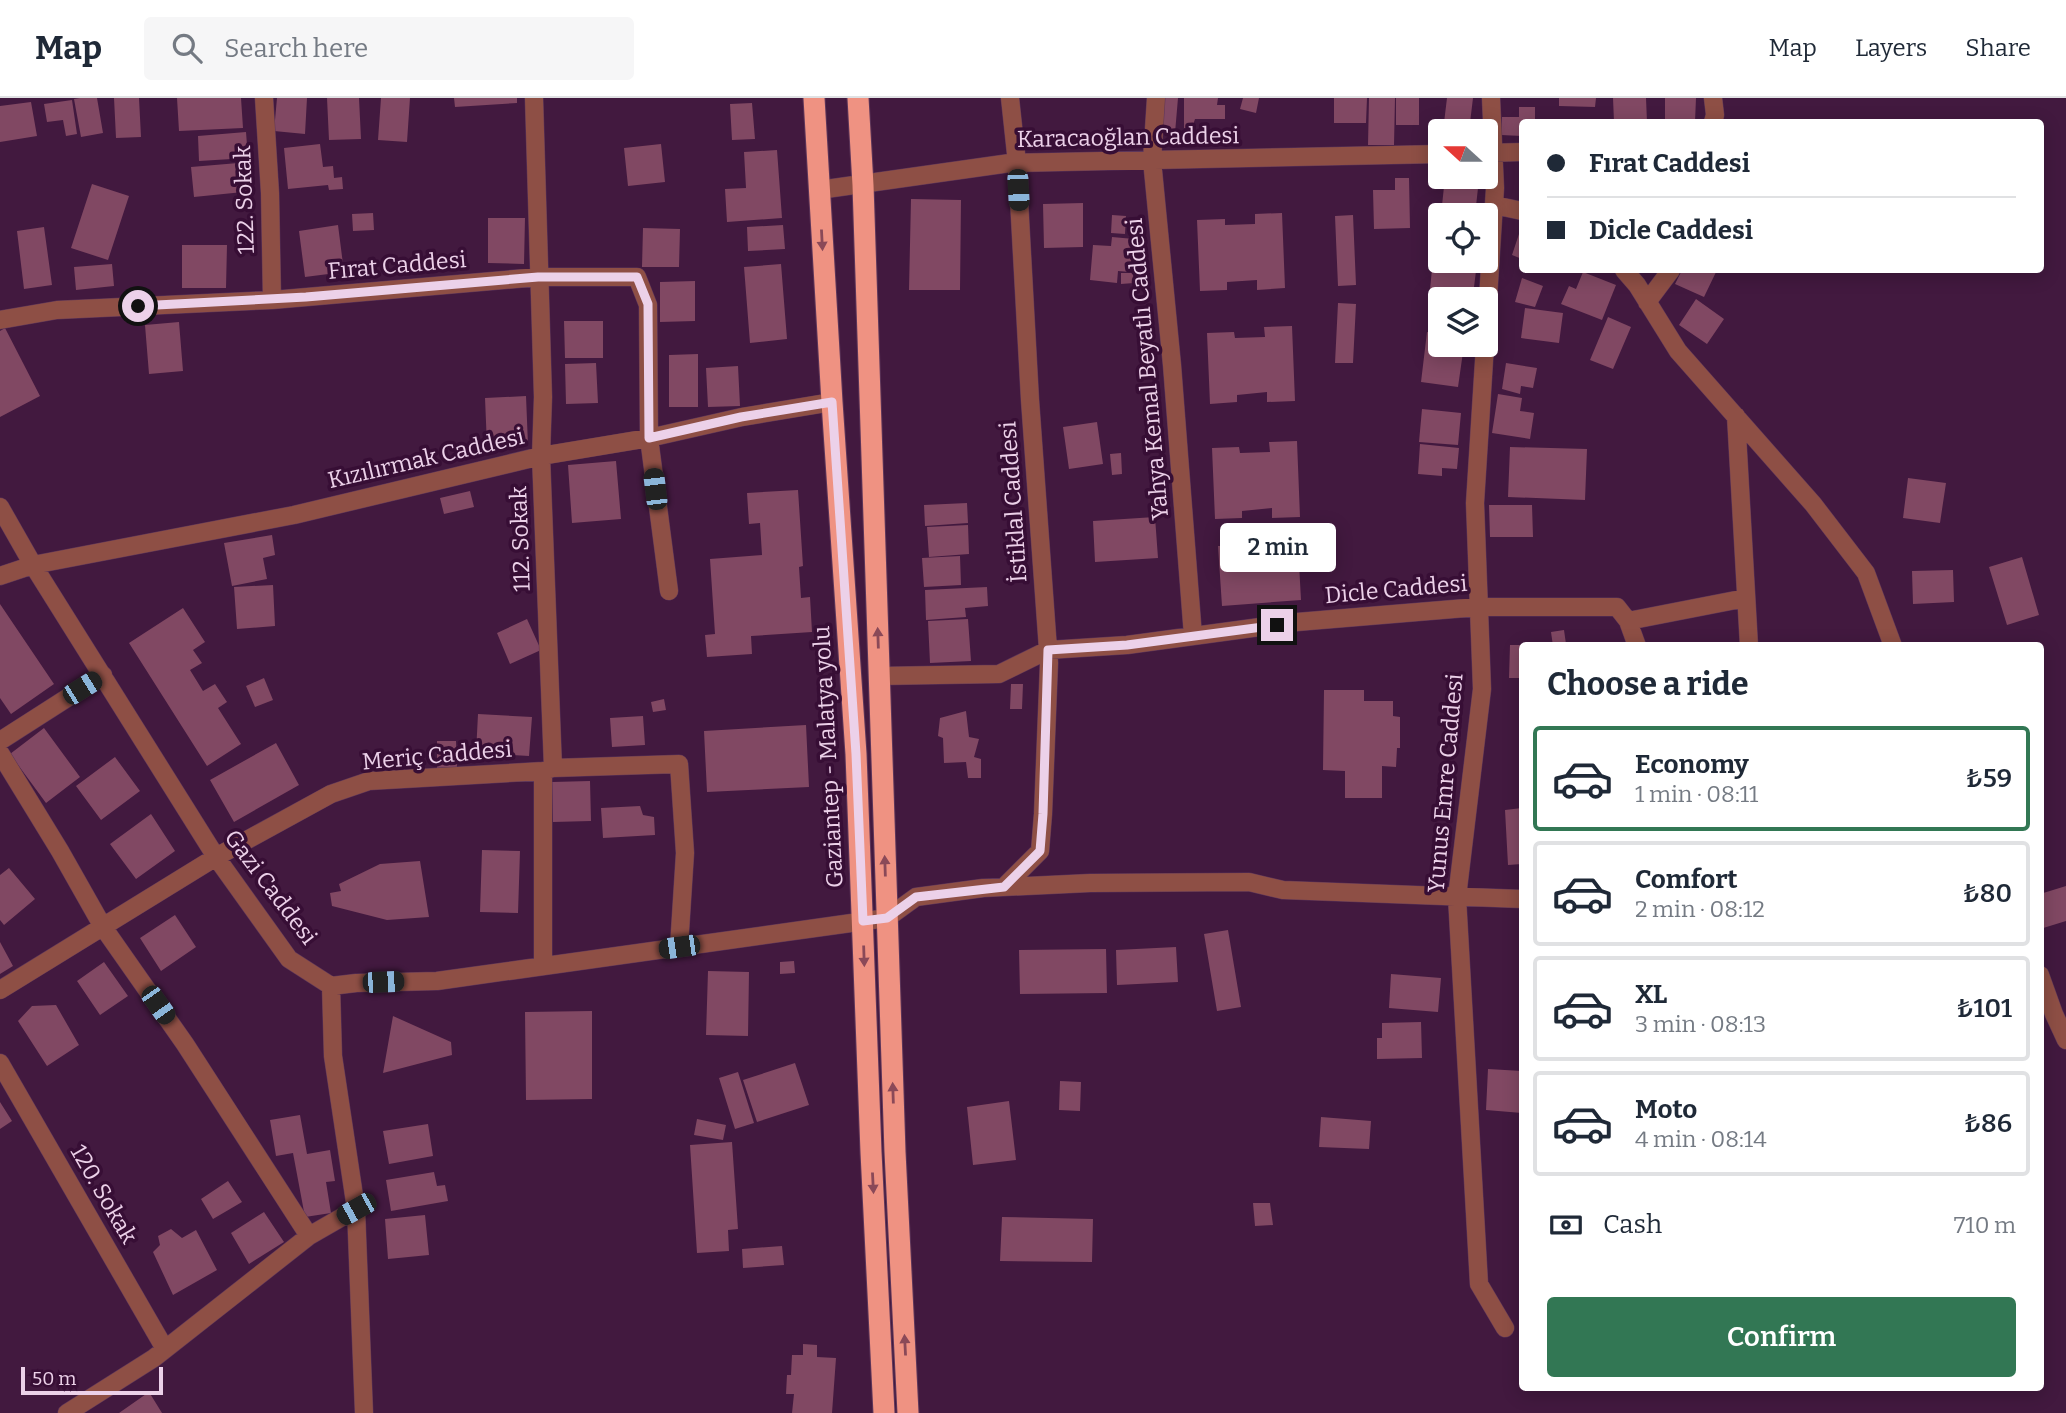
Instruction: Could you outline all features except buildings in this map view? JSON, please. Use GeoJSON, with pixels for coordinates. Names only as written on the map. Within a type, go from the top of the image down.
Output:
{"type":"FeatureCollection","features":[{"type":"Feature","properties":{"kind":"highway","name":"Gaziantep - Malatya yolu"},"geometry":{"type":"LineString","coordinates":[[814,98],[856,754],[884,1413]]}},
{"type":"Feature","properties":{"kind":"highway"},"geometry":{"type":"LineString","coordinates":[[858,98],[896,1165],[908,1413]]}},
{"type":"Feature","properties":{"kind":"street","name":"122. Sokak"},"geometry":{"type":"LineString","coordinates":[[264,98],[270,194],[272,300]]}},
{"type":"Feature","properties":{"kind":"street","name":"112. Sokak"},"geometry":{"type":"LineString","coordinates":[[534,98],[543,397],[541,456],[548,770],[542,966]]}},
{"type":"Feature","properties":{"kind":"street","name":"İstiklal Caddesi"},"geometry":{"type":"LineString","coordinates":[[1004,887],[1040,851],[1048,650],[1017,163],[1010,98]]}},
{"type":"Feature","properties":{"kind":"street","name":"Yahya Kemal Beyatlı Caddesi"},"geometry":{"type":"LineString","coordinates":[[1156,98],[1152,160],[1172,365],[1193,636]]}},
{"type":"Feature","properties":{"kind":"street"},"geometry":{"type":"LineString","coordinates":[[1490,98],[1490,119]]}},
{"type":"Feature","properties":{"kind":"street"},"geometry":{"type":"LineString","coordinates":[[1713,98],[1714,119]]}},
{"type":"Feature","properties":{"kind":"street"},"geometry":{"type":"LineString","coordinates":[[1498,153],[1519,152]]}},
{"type":"Feature","properties":{"kind":"street","name":"Karacaoğlan Caddesi"},"geometry":{"type":"LineString","coordinates":[[819,190],[1017,163],[1428,154]]}},
{"type":"Feature","properties":{"kind":"street"},"geometry":{"type":"LineString","coordinates":[[1498,206],[1519,210]]}},
{"type":"Feature","properties":{"kind":"street"},"geometry":{"type":"LineString","coordinates":[[1626,273],[1678,351],[1813,503],[1866,573],[1892,642]]}},
{"type":"Feature","properties":{"kind":"street"},"geometry":{"type":"LineString","coordinates":[[1647,302],[1669,273]]}},
{"type":"Feature","properties":{"kind":"street","name":"Fırat Caddesi"},"geometry":{"type":"LineString","coordinates":[[0,320],[57,310],[272,300],[538,277],[637,277],[648,304],[649,438]]}},
{"type":"Feature","properties":{"kind":"street","name":"Yunus Emre Caddesi"},"geometry":{"type":"LineString","coordinates":[[1484,357],[1475,503],[1482,689],[1457,897],[1479,1284],[1504,1328]]}},
{"type":"Feature","properties":{"kind":"street","name":"Kızılırmak Caddesi"},"geometry":{"type":"LineString","coordinates":[[0,576],[33,565],[294,515],[541,456],[832,402]]}},
{"type":"Feature","properties":{"kind":"street"},"geometry":{"type":"LineString","coordinates":[[1736,416],[1749,642]]}},
{"type":"Feature","properties":{"kind":"street"},"geometry":{"type":"LineString","coordinates":[[649,438],[668,591]]}},
{"type":"Feature","properties":{"kind":"street","name":"Gazi Caddesi"},"geometry":{"type":"LineString","coordinates":[[0,507],[33,565],[216,857],[289,959],[331,986]]}},
{"type":"Feature","properties":{"kind":"street"},"geometry":{"type":"LineString","coordinates":[[1636,642],[1628,621],[1746,598]]}},
{"type":"Feature","properties":{"kind":"street","name":"Dicle Caddesi"},"geometry":{"type":"LineString","coordinates":[[879,676],[999,674],[1048,650],[1127,645],[1297,622],[1478,607],[1617,607],[1628,621]]}},
{"type":"Feature","properties":{"kind":"street"},"geometry":{"type":"LineString","coordinates":[[0,741],[103,675]]}},
{"type":"Feature","properties":{"kind":"street"},"geometry":{"type":"LineString","coordinates":[[0,752],[103,927],[185,1044],[309,1236]]}},
{"type":"Feature","properties":{"kind":"street","name":"Meriç Caddesi"},"geometry":{"type":"LineString","coordinates":[[0,990],[216,857],[331,794],[369,781],[679,764],[685,853],[679,947]]}},
{"type":"Feature","properties":{"kind":"street"},"geometry":{"type":"LineString","coordinates":[[364,1413],[356,1209],[332,1056],[331,986],[437,981],[887,918],[916,897],[1004,887],[1090,883],[1248,882],[1283,890],[1519,899]]}},
{"type":"Feature","properties":{"kind":"street"},"geometry":{"type":"LineString","coordinates":[[2044,986],[2066,1040]]}},
{"type":"Feature","properties":{"kind":"street","name":"120. Sokak"},"geometry":{"type":"LineString","coordinates":[[0,1063],[165,1349]]}},
{"type":"Feature","properties":{"kind":"street"},"geometry":{"type":"LineString","coordinates":[[67,1413],[165,1349],[309,1236],[356,1209]]}},
{"type":"Feature","properties":{"kind":"route"},"geometry":{"type":"LineString","coordinates":[[138,306],[272,300],[538,277],[637,277],[648,304],[649,438],[741,417],[832,402],[856,754],[863,921],[887,918],[916,897],[1004,887],[1040,851],[1048,650],[1127,645],[1277,625]]}}]}
